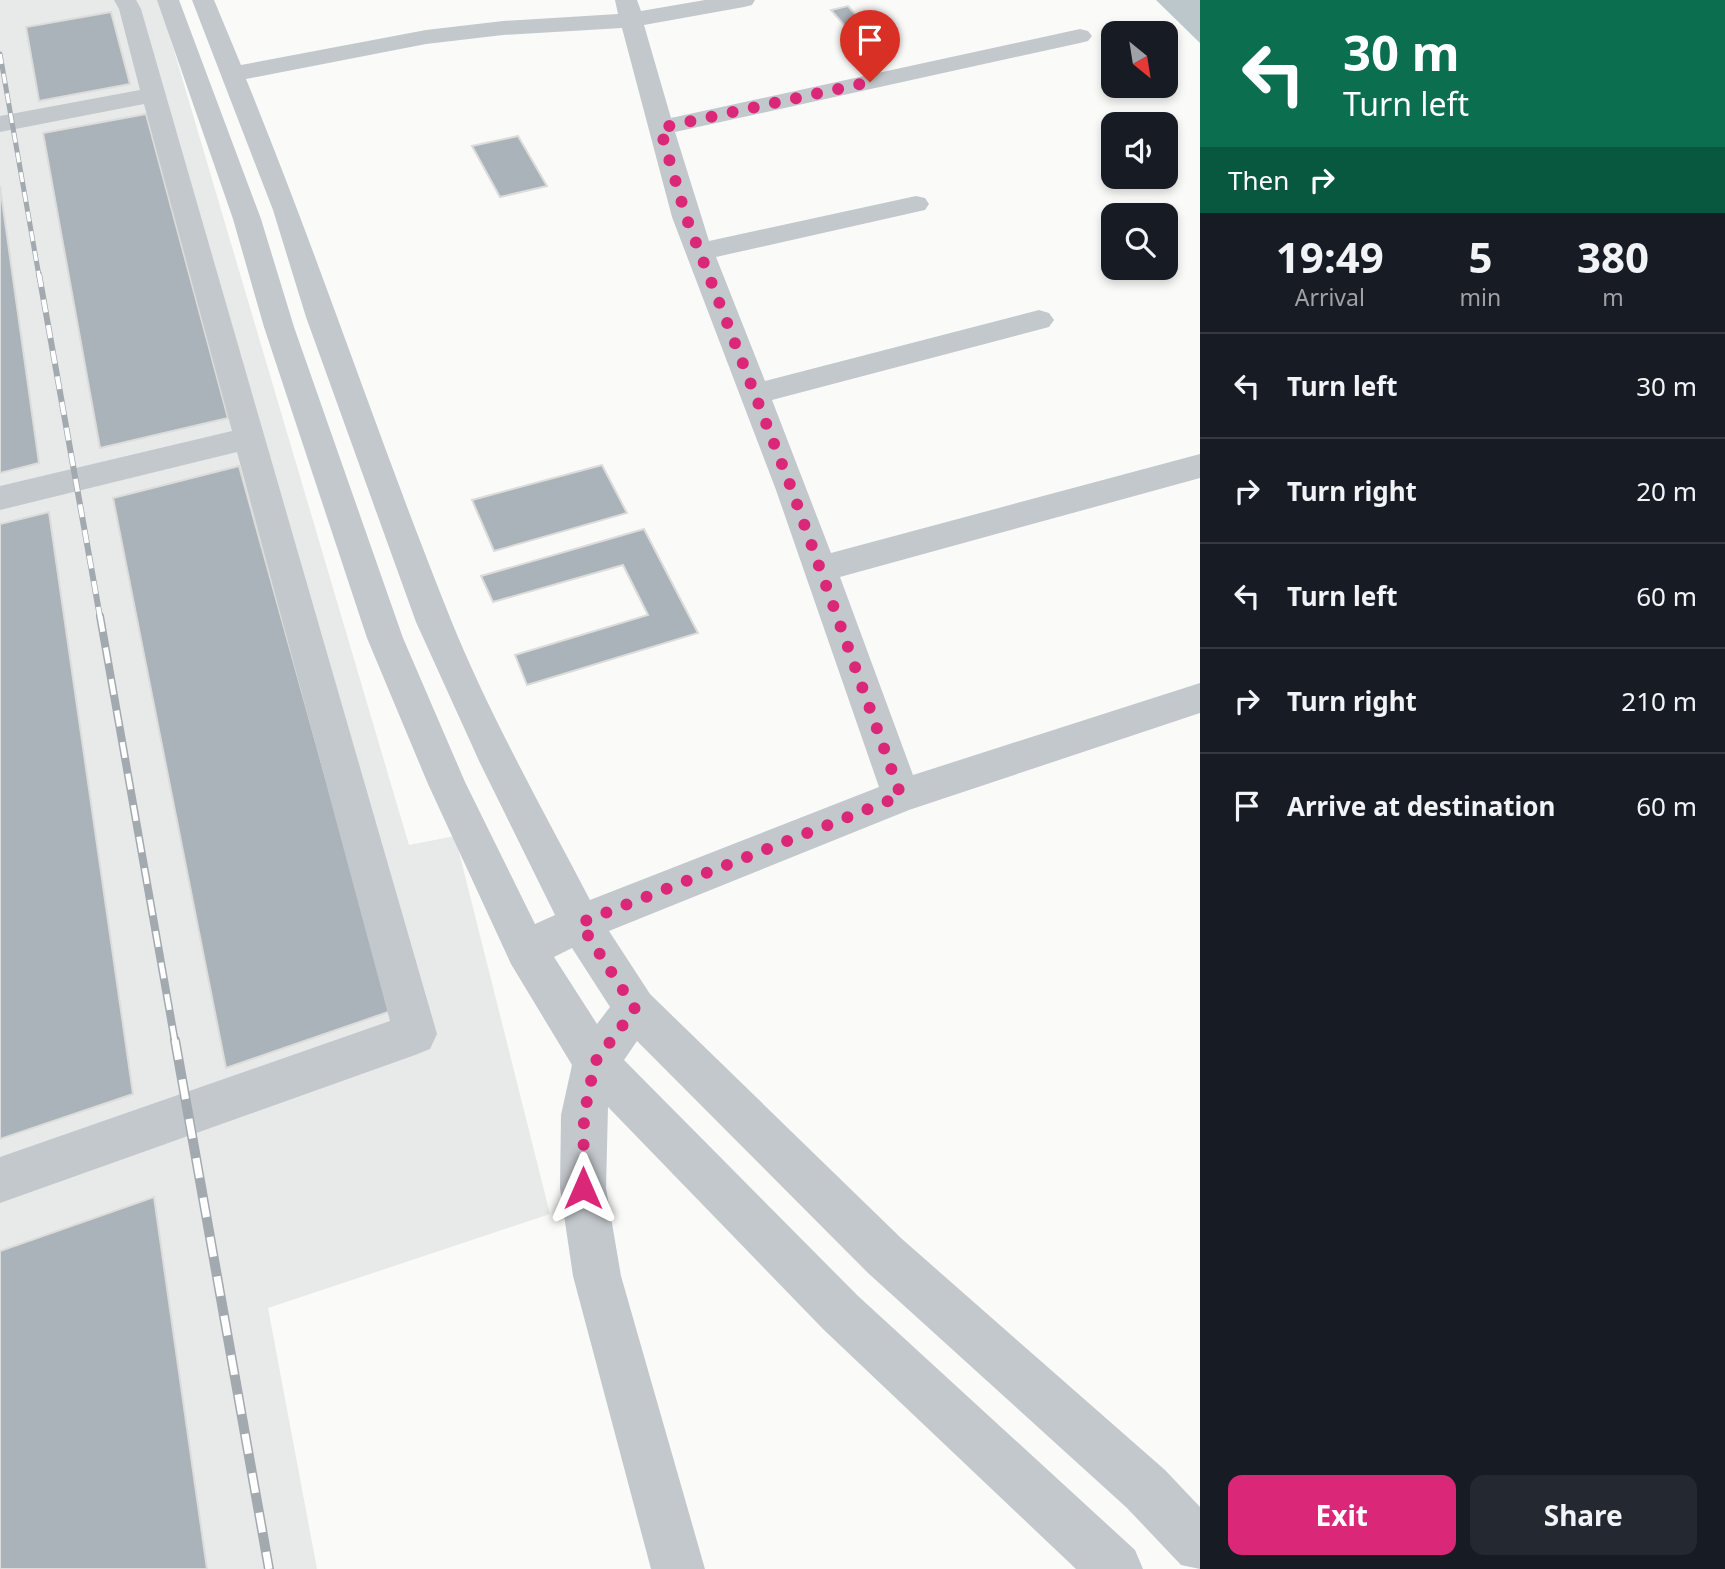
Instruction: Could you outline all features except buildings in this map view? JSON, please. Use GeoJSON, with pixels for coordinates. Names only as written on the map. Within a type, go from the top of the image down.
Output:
{"type":"FeatureCollection","features":[{"type":"Feature","properties":{"kind":"street"},"geometry":{"type":"LineString","coordinates":[[0,1180],[415,1034],[130,9],[125,0]]}},
{"type":"Feature","properties":{"kind":"street"},"geometry":{"type":"LineString","coordinates":[[168,0],[247,219],[279,327],[385,638],[447,784],[526,950],[595,1062],[840,1312],[1116,1569]]}},
{"type":"Feature","properties":{"kind":"street"},"geometry":{"type":"LineString","coordinates":[[203,0],[286,210],[321,317],[434,622],[499,763],[580,923],[635,1009],[884,1256],[1146,1489],[1200,1546]]}},
{"type":"Feature","properties":{"kind":"street"},"geometry":{"type":"LineString","coordinates":[[233,74],[426,37],[628,10],[744,0]]}},
{"type":"Feature","properties":{"kind":"street"},"geometry":{"type":"LineString","coordinates":[[628,10],[686,217],[820,569],[901,796]]}},
{"type":"Feature","properties":{"kind":"street"},"geometry":{"type":"LineString","coordinates":[[660,128],[1080,36]]}},
{"type":"Feature","properties":{"kind":"street"},"geometry":{"type":"LineString","coordinates":[[0,124],[154,95]]}},
{"type":"Feature","properties":{"kind":"street"},"geometry":{"type":"LineString","coordinates":[[700,252],[916,204]]}},
{"type":"Feature","properties":{"kind":"street"},"geometry":{"type":"LineString","coordinates":[[754,394],[1039,320]]}},
{"type":"Feature","properties":{"kind":"street"},"geometry":{"type":"LineString","coordinates":[[0,498],[249,438]]}},
{"type":"Feature","properties":{"kind":"street"},"geometry":{"type":"LineString","coordinates":[[820,569],[1200,466]]}},
{"type":"Feature","properties":{"kind":"street"},"geometry":{"type":"LineString","coordinates":[[526,950],[580,923],[901,796],[1200,698]]}},
{"type":"Feature","properties":{"kind":"street"},"geometry":{"type":"LineString","coordinates":[[635,1009],[595,1062],[584,1115],[583,1188],[595,1264],[678,1569]]}},
{"type":"Feature","properties":{"kind":"shaded area"},"geometry":{"type":"Polygon","coordinates":[[[0,0],[159,0],[409,845],[455,836],[550,1214],[268,1308],[317,1569],[0,1569],[0,0]]]}},
{"type":"Feature","properties":{"kind":"shaded area"},"geometry":{"type":"Polygon","coordinates":[[[1156,0],[1200,0],[1200,43],[1178,21],[1156,0]]]}},
{"type":"Feature","properties":{"kind":"railway"},"geometry":{"type":"LineString","coordinates":[[0,54],[39,276]]}},
{"type":"Feature","properties":{"kind":"railway"},"geometry":{"type":"LineString","coordinates":[[39,274],[100,617]]}},
{"type":"Feature","properties":{"kind":"railway"},"geometry":{"type":"LineString","coordinates":[[100,616],[175,1042]]}},
{"type":"Feature","properties":{"kind":"railway"},"geometry":{"type":"LineString","coordinates":[[175,1040],[269,1569]]}},
{"type":"Feature","properties":{"kind":"route"},"geometry":{"type":"LineString","coordinates":[[583,1188],[584,1115],[595,1062],[635,1009],[580,923],[901,796],[792,490],[686,217],[660,128],[870,82]]}}]}
